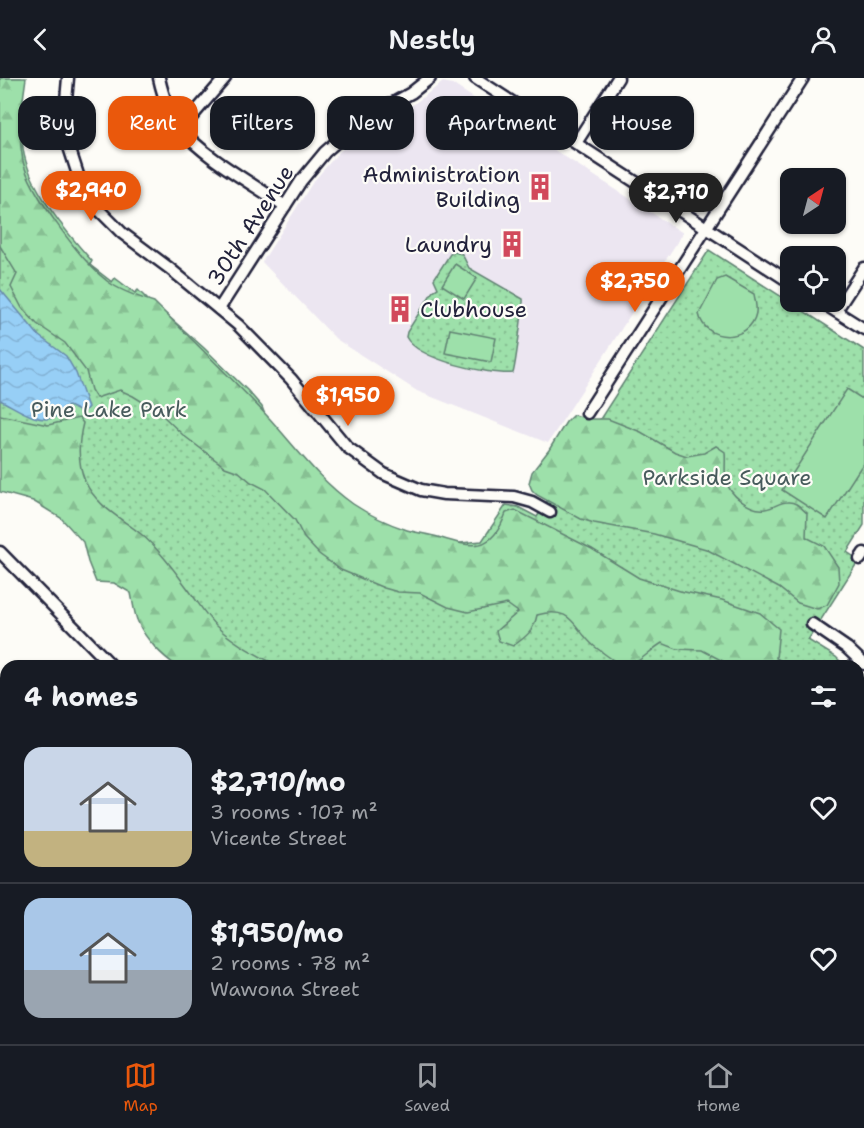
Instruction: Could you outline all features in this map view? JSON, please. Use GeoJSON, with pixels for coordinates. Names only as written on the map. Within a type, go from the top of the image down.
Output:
{"type":"FeatureCollection","features":[{"type":"Feature","properties":{"kind":"street"},"geometry":{"type":"LineString","coordinates":[[68,78],[66,124],[69,147],[75,170],[92,200],[113,225],[238,325],[277,364],[347,447],[377,470],[410,486],[432,493],[514,496],[532,502],[550,512]]}},
{"type":"Feature","properties":{"kind":"street"},"geometry":{"type":"LineString","coordinates":[[159,78],[165,96]]}},
{"type":"Feature","properties":{"kind":"street"},"geometry":{"type":"LineString","coordinates":[[198,109],[225,78]]}},
{"type":"Feature","properties":{"kind":"street","name":"30th Avenue"},"geometry":{"type":"LineString","coordinates":[[219,309],[285,206],[332,143],[359,122],[411,93],[430,78]]}},
{"type":"Feature","properties":{"kind":"street"},"geometry":{"type":"LineString","coordinates":[[475,78],[503,96]]}},
{"type":"Feature","properties":{"kind":"street"},"geometry":{"type":"LineString","coordinates":[[578,140],[618,78]]}},
{"type":"Feature","properties":{"kind":"street"},"geometry":{"type":"LineString","coordinates":[[586,413],[803,78]]}},
{"type":"Feature","properties":{"kind":"street"},"geometry":{"type":"LineString","coordinates":[[578,144],[780,275]]}},
{"type":"Feature","properties":{"kind":"street"},"geometry":{"type":"LineString","coordinates":[[198,145],[285,206]]}},
{"type":"Feature","properties":{"kind":"street"},"geometry":{"type":"LineString","coordinates":[[846,296],[864,268]]}},
{"type":"Feature","properties":{"kind":"street"},"geometry":{"type":"LineString","coordinates":[[838,312],[864,329]]}},
{"type":"Feature","properties":{"kind":"street"},"geometry":{"type":"LineString","coordinates":[[0,552],[106,660]]}},
{"type":"Feature","properties":{"kind":"street"},"geometry":{"type":"LineString","coordinates":[[812,624],[841,643],[860,660]]}},
{"type":"Feature","properties":{"kind":"shaded area"},"geometry":{"type":"Polygon","coordinates":[[[443,82],[452,84],[471,96],[426,96],[426,150],[554,150],[683,233],[548,443],[417,391],[336,339],[262,262],[313,182],[342,150],[414,150],[414,104],[443,82]]]}},
{"type":"Feature","properties":{"kind":"green space","name":"Pine Lake Park"},"geometry":{"type":"Polygon","coordinates":[[[0,78],[21,78],[21,96],[18,96],[18,150],[23,150],[26,163],[40,194],[60,223],[92,261],[90,265],[112,282],[115,278],[135,293],[138,290],[204,348],[248,391],[262,407],[267,420],[350,512],[449,544],[482,541],[506,505],[518,507],[537,517],[709,250],[780,296],[780,312],[805,312],[864,350],[864,525],[847,552],[859,560],[808,640],[839,660],[227,660],[0,461],[0,78]]]}},
{"type":"Feature","properties":{"kind":"green space"},"geometry":{"type":"Polygon","coordinates":[[[0,78],[26,78],[24,96],[18,96],[18,150],[21,150],[27,174],[35,190],[71,243],[96,272],[112,285],[154,302],[256,404],[319,475],[353,504],[407,530],[471,545],[487,541],[494,535],[506,513],[515,510],[592,549],[639,578],[680,591],[722,600],[760,613],[779,629],[776,658],[780,660],[721,660],[702,650],[677,649],[662,643],[639,660],[613,660],[594,646],[571,620],[558,613],[537,615],[529,633],[513,646],[499,641],[496,631],[518,612],[507,604],[468,612],[448,607],[420,593],[398,592],[384,588],[341,570],[319,554],[304,538],[295,520],[265,489],[251,482],[239,472],[225,467],[183,435],[159,412],[120,390],[96,398],[91,390],[86,371],[65,343],[37,324],[22,308],[11,287],[17,274],[0,246],[0,78]]]}},
{"type":"Feature","properties":{"kind":"green space"},"geometry":{"type":"Polygon","coordinates":[[[454,252],[462,254],[469,268],[523,299],[513,373],[472,369],[439,359],[424,353],[406,337],[433,291],[438,288],[434,279],[450,254],[454,252]]]}},
{"type":"Feature","properties":{"kind":"green space"},"geometry":{"type":"Polygon","coordinates":[[[455,264],[477,278],[464,299],[442,285],[455,264]]]}},
{"type":"Feature","properties":{"kind":"green space"},"geometry":{"type":"Polygon","coordinates":[[[725,277],[754,294],[756,308],[752,323],[745,330],[728,336],[710,330],[703,324],[699,314],[717,280],[725,277]]]}},
{"type":"Feature","properties":{"kind":"green space"},"geometry":{"type":"Polygon","coordinates":[[[450,329],[496,338],[491,362],[445,353],[450,329]]]}},
{"type":"Feature","properties":{"kind":"green space"},"geometry":{"type":"Polygon","coordinates":[[[847,389],[864,400],[864,462],[827,519],[782,490],[847,389]]]}},
{"type":"Feature","properties":{"kind":"green space"},"geometry":{"type":"Polygon","coordinates":[[[0,415],[48,425],[79,418],[83,423],[79,445],[81,467],[85,481],[96,498],[155,547],[216,626],[238,643],[266,660],[170,660],[154,647],[141,628],[131,593],[114,583],[96,582],[83,542],[61,518],[33,501],[0,492],[0,415]]]}},
{"type":"Feature","properties":{"kind":"green space"},"geometry":{"type":"Polygon","coordinates":[[[573,415],[592,419],[608,419],[641,432],[675,452],[687,456],[704,453],[716,446],[725,452],[726,480],[731,491],[741,501],[759,509],[787,502],[798,505],[807,513],[806,537],[824,546],[838,567],[839,583],[827,605],[817,609],[798,603],[779,588],[706,549],[654,534],[581,519],[537,495],[529,483],[532,472],[573,415]]]}},
{"type":"Feature","properties":{"kind":"water"},"geometry":{"type":"Polygon","coordinates":[[[0,289],[39,336],[66,356],[76,373],[88,407],[83,413],[69,406],[64,407],[55,417],[41,419],[0,400],[0,289]]]}},
{"type":"Feature","properties":{"kind":"place","name":"Administration Building"},"geometry":{"type":"Point","coordinates":[540,187]}},
{"type":"Feature","properties":{"kind":"place","name":"Laundry"},"geometry":{"type":"Point","coordinates":[512,244]}},
{"type":"Feature","properties":{"kind":"place","name":"Clubhouse"},"geometry":{"type":"Point","coordinates":[400,309]}},
{"type":"Feature","properties":{"kind":"park label","name":"Parkside Square"},"geometry":{"type":"Point","coordinates":[727,477]}}]}
